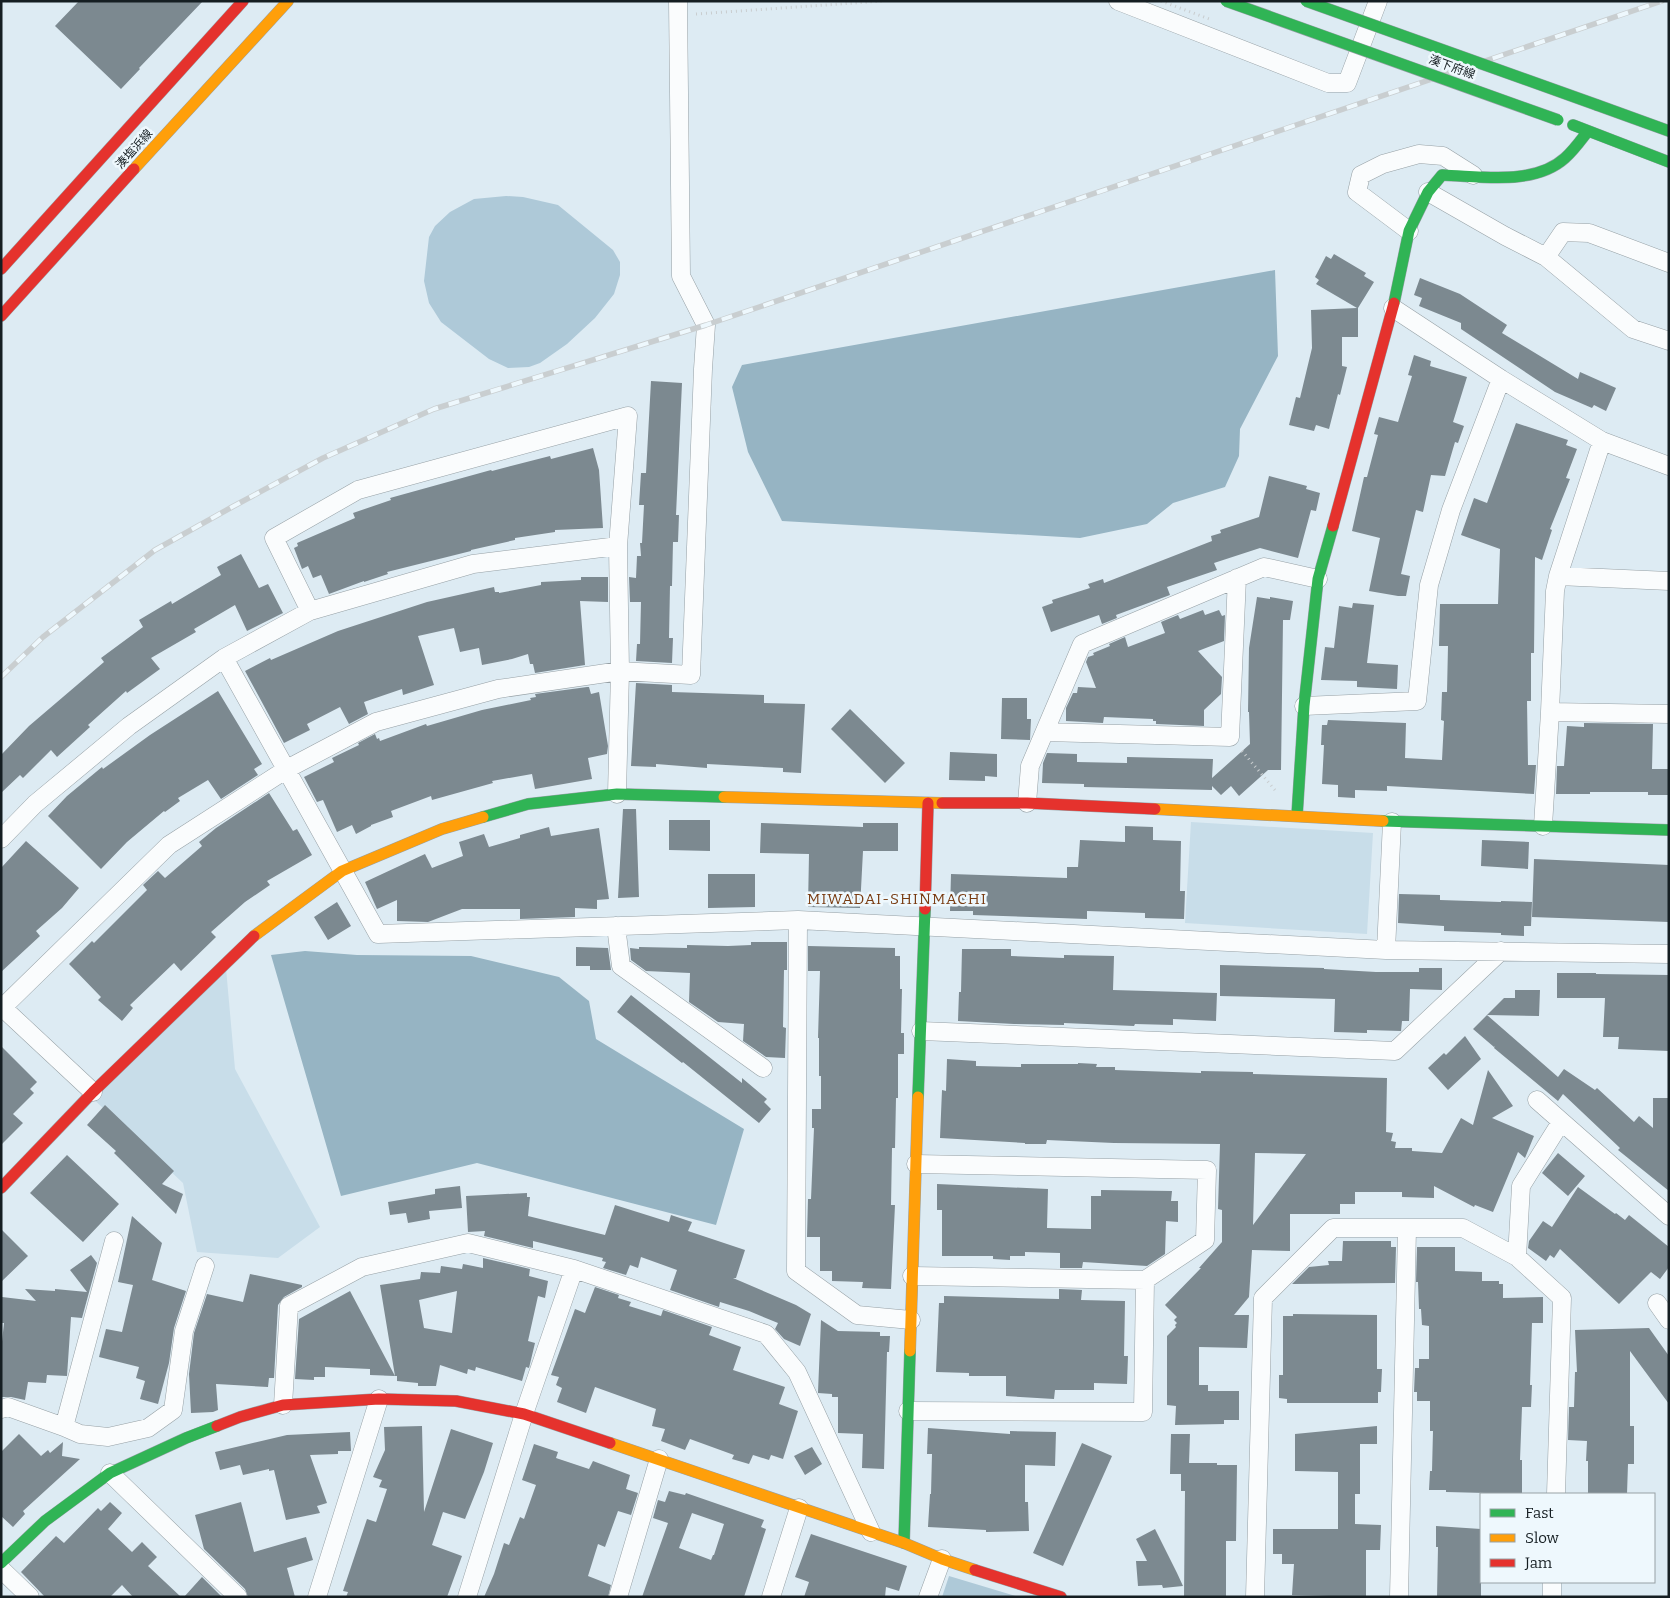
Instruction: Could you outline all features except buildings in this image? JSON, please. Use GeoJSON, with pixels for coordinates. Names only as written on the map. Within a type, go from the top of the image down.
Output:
{"type":"FeatureCollection","features":[{"type":"Feature","properties":{"kind":"street","name":"湊塩浜線"},"geometry":{"type":"LineString","coordinates":[[1,269],[243,1]]}},
{"type":"Feature","properties":{"kind":"street","name":"湊塩浜線"},"geometry":{"type":"LineString","coordinates":[[1,316],[288,1]]}},
{"type":"Feature","properties":{"kind":"street"},"geometry":{"type":"LineString","coordinates":[[1118,1],[1328,83],[1346,83],[1378,1]]}},
{"type":"Feature","properties":{"kind":"street","name":"湊下府線"},"geometry":{"type":"LineString","coordinates":[[1226,1],[1558,120],[1669,162]]}},
{"type":"Feature","properties":{"kind":"street","name":"湊下府線"},"geometry":{"type":"LineString","coordinates":[[1306,1],[1669,131]]}},
{"type":"Feature","properties":{"kind":"street"},"geometry":{"type":"LineString","coordinates":[[93,1092],[2,1008],[169,844],[287,768],[376,722],[498,689],[620,671],[691,675],[706,325],[681,276],[678,8]]}},
{"type":"Feature","properties":{"kind":"street"},"geometry":{"type":"LineString","coordinates":[[1297,816],[1304,706],[1318,579],[1393,308],[1409,231],[1428,192],[1442,175],[1520,177],[1545,171],[1565,158],[1588,131]]}},
{"type":"Feature","properties":{"kind":"street"},"geometry":{"type":"LineString","coordinates":[[1409,231],[1356,192],[1361,175],[1383,164],[1419,154],[1443,156],[1473,175]]}},
{"type":"Feature","properties":{"kind":"street"},"geometry":{"type":"LineString","coordinates":[[1428,192],[1546,257],[1633,329],[1669,341]]}},
{"type":"Feature","properties":{"kind":"street"},"geometry":{"type":"LineString","coordinates":[[1546,257],[1563,232],[1589,233],[1669,263]]}},
{"type":"Feature","properties":{"kind":"street"},"geometry":{"type":"LineString","coordinates":[[1393,308],[1602,442],[1669,466]]}},
{"type":"Feature","properties":{"kind":"street"},"geometry":{"type":"LineString","coordinates":[[1304,706],[1417,701],[1429,585],[1451,510],[1501,378]]}},
{"type":"Feature","properties":{"kind":"street"},"geometry":{"type":"LineString","coordinates":[[310,611],[274,538],[358,490],[628,416],[618,546],[620,671],[617,794]]}},
{"type":"Feature","properties":{"kind":"street"},"geometry":{"type":"LineString","coordinates":[[1543,826],[1555,591],[1558,576],[1602,442]]}},
{"type":"Feature","properties":{"kind":"street"},"geometry":{"type":"LineString","coordinates":[[1,839],[35,804],[128,726],[224,658],[310,611],[473,564],[618,546]]}},
{"type":"Feature","properties":{"kind":"street"},"geometry":{"type":"LineString","coordinates":[[1027,803],[1030,766],[1082,644],[1264,567],[1318,579]]}},
{"type":"Feature","properties":{"kind":"street"},"geometry":{"type":"LineString","coordinates":[[1558,576],[1669,582]]}},
{"type":"Feature","properties":{"kind":"street"},"geometry":{"type":"LineString","coordinates":[[1045,732],[1230,737],[1237,578]]}},
{"type":"Feature","properties":{"kind":"street"},"geometry":{"type":"LineString","coordinates":[[224,658],[378,934],[798,920],[1386,950],[1669,954]]}},
{"type":"Feature","properties":{"kind":"street"},"geometry":{"type":"LineString","coordinates":[[1550,712],[1669,714]]}},
{"type":"Feature","properties":{"kind":"street"},"geometry":{"type":"LineString","coordinates":[[1,1188],[93,1092],[256,933],[342,872],[442,828],[528,804],[617,794],[928,803],[1027,803],[1392,822],[1669,830]]}},
{"type":"Feature","properties":{"kind":"street"},"geometry":{"type":"LineString","coordinates":[[904,1543],[928,803]]}},
{"type":"Feature","properties":{"kind":"street"},"geometry":{"type":"LineString","coordinates":[[1386,950],[1392,822]]}},
{"type":"Feature","properties":{"kind":"street"},"geometry":{"type":"LineString","coordinates":[[798,920],[796,1270],[857,1314],[911,1320]]}},
{"type":"Feature","properties":{"kind":"street"},"geometry":{"type":"LineString","coordinates":[[616,926],[621,966],[763,1068]]}},
{"type":"Feature","properties":{"kind":"street"},"geometry":{"type":"LineString","coordinates":[[920,1031],[1396,1051],[1501,952]]}},
{"type":"Feature","properties":{"kind":"street"},"geometry":{"type":"LineString","coordinates":[[1537,1100],[1669,1216]]}},
{"type":"Feature","properties":{"kind":"street"},"geometry":{"type":"LineString","coordinates":[[1517,1258],[1521,1186],[1562,1122]]}},
{"type":"Feature","properties":{"kind":"street"},"geometry":{"type":"LineString","coordinates":[[912,1276],[1145,1280],[1205,1240],[1207,1170],[916,1164]]}},
{"type":"Feature","properties":{"kind":"street"},"geometry":{"type":"LineString","coordinates":[[1255,1597],[1263,1298],[1332,1228],[1463,1228],[1517,1258],[1562,1298],[1556,1493]]}},
{"type":"Feature","properties":{"kind":"street"},"geometry":{"type":"LineString","coordinates":[[1400,1597],[1407,1229]]}},
{"type":"Feature","properties":{"kind":"street"},"geometry":{"type":"LineString","coordinates":[[64,1427],[114,1241]]}},
{"type":"Feature","properties":{"kind":"street"},"geometry":{"type":"LineString","coordinates":[[283,1405],[289,1306],[362,1266],[468,1243],[574,1270],[766,1334],[797,1372],[871,1532]]}},
{"type":"Feature","properties":{"kind":"street"},"geometry":{"type":"LineString","coordinates":[[1,1409],[8,1407],[80,1434],[108,1437],[148,1428],[173,1410],[184,1331],[205,1266]]}},
{"type":"Feature","properties":{"kind":"street"},"geometry":{"type":"LineString","coordinates":[[467,1597],[524,1414],[574,1270]]}},
{"type":"Feature","properties":{"kind":"street"},"geometry":{"type":"LineString","coordinates":[[908,1411],[1143,1412],[1145,1280]]}},
{"type":"Feature","properties":{"kind":"street"},"geometry":{"type":"LineString","coordinates":[[1657,1303],[1669,1320]]}},
{"type":"Feature","properties":{"kind":"street"},"geometry":{"type":"LineString","coordinates":[[317,1597],[379,1399]]}},
{"type":"Feature","properties":{"kind":"street"},"geometry":{"type":"LineString","coordinates":[[1,1563],[45,1521],[110,1473],[186,1438],[240,1417],[283,1405],[379,1399],[456,1402],[524,1414],[904,1543],[942,1559],[1061,1597]]}},
{"type":"Feature","properties":{"kind":"street"},"geometry":{"type":"LineString","coordinates":[[618,1597],[659,1459]]}},
{"type":"Feature","properties":{"kind":"street"},"geometry":{"type":"LineString","coordinates":[[110,1473],[238,1597]]}},
{"type":"Feature","properties":{"kind":"street"},"geometry":{"type":"LineString","coordinates":[[771,1597],[799,1508]]}},
{"type":"Feature","properties":{"kind":"street"},"geometry":{"type":"LineString","coordinates":[[928,1597],[942,1559]]}},
{"type":"Feature","properties":{"kind":"street"},"geometry":{"type":"LineString","coordinates":[[1,1569],[30,1597]]}},
{"type":"Feature","properties":{"kind":"street"},"geometry":{"type":"LineString","coordinates":[[1552,1583],[1552,1597]]}},
{"type":"Feature","properties":{"kind":"path"},"geometry":{"type":"LineString","coordinates":[[678,8],[883,1]]}},
{"type":"Feature","properties":{"kind":"path"},"geometry":{"type":"LineString","coordinates":[[1230,737],[1297,816]]}},
{"type":"Feature","properties":{"kind":"shaded area"},"geometry":{"type":"Polygon","coordinates":[[[506,196],[523,197],[558,205],[613,250],[620,262],[620,275],[614,294],[595,318],[567,344],[540,363],[529,367],[508,368],[489,359],[441,322],[429,303],[424,281],[429,237],[435,226],[450,212],[474,199],[506,196]]]}},
{"type":"Feature","properties":{"kind":"shaded area"},"geometry":{"type":"Polygon","coordinates":[[[1275,270],[1278,356],[1240,429],[1239,456],[1225,487],[1173,503],[1147,524],[1080,538],[782,521],[748,452],[732,387],[742,365],[1275,270]]]}},
{"type":"Feature","properties":{"kind":"shaded area"},"geometry":{"type":"Polygon","coordinates":[[[1191,822],[1373,833],[1367,934],[1185,923],[1191,822]]]}},
{"type":"Feature","properties":{"kind":"shaded area"},"geometry":{"type":"Polygon","coordinates":[[[305,951],[357,955],[471,956],[559,977],[589,1001],[596,1039],[744,1129],[716,1225],[477,1163],[341,1196],[271,955],[305,951]]]}},
{"type":"Feature","properties":{"kind":"shaded area"},"geometry":{"type":"Polygon","coordinates":[[[225,957],[235,1069],[320,1227],[278,1258],[197,1252],[183,1183],[88,1094],[225,957]]]}},
{"type":"Feature","properties":{"kind":"shaded area"},"geometry":{"type":"Polygon","coordinates":[[[949,1576],[1019,1597],[942,1597],[949,1576]]]}},
{"type":"Feature","properties":{"kind":"railway"},"geometry":{"type":"LineString","coordinates":[[1,677],[43,637],[155,550],[323,458],[434,409],[706,325],[1662,1]]}},
{"type":"Feature","properties":{"kind":"traffic: fast"},"geometry":{"type":"LineString","coordinates":[[1226,1],[1558,120]]}},
{"type":"Feature","properties":{"kind":"traffic: fast"},"geometry":{"type":"LineString","coordinates":[[1306,1],[1597,105]]}},
{"type":"Feature","properties":{"kind":"traffic: fast"},"geometry":{"type":"LineString","coordinates":[[1597,105],[1669,131]]}},
{"type":"Feature","properties":{"kind":"traffic: fast"},"geometry":{"type":"LineString","coordinates":[[1573,125],[1669,162]]}},
{"type":"Feature","properties":{"kind":"traffic: fast"},"geometry":{"type":"LineString","coordinates":[[1394,303],[1409,231],[1428,192],[1442,175],[1506,177],[1538,173],[1552,167],[1565,158],[1588,131]]}},
{"type":"Feature","properties":{"kind":"traffic: fast"},"geometry":{"type":"LineString","coordinates":[[1297,816],[1304,706],[1318,579],[1333,526]]}},
{"type":"Feature","properties":{"kind":"traffic: fast"},"geometry":{"type":"LineString","coordinates":[[483,817],[528,804],[617,794],[724,797]]}},
{"type":"Feature","properties":{"kind":"traffic: fast"},"geometry":{"type":"LineString","coordinates":[[1383,821],[1669,830]]}},
{"type":"Feature","properties":{"kind":"traffic: fast"},"geometry":{"type":"LineString","coordinates":[[918,1097],[925,909]]}},
{"type":"Feature","properties":{"kind":"traffic: fast"},"geometry":{"type":"LineString","coordinates":[[904,1543],[910,1351]]}},
{"type":"Feature","properties":{"kind":"traffic: fast"},"geometry":{"type":"LineString","coordinates":[[1,1563],[45,1521],[110,1473],[217,1426]]}},
{"type":"Feature","properties":{"kind":"traffic: slow"},"geometry":{"type":"LineString","coordinates":[[134,169],[288,1]]}},
{"type":"Feature","properties":{"kind":"traffic: slow"},"geometry":{"type":"LineString","coordinates":[[724,797],[942,803]]}},
{"type":"Feature","properties":{"kind":"traffic: slow"},"geometry":{"type":"LineString","coordinates":[[1155,809],[1383,821]]}},
{"type":"Feature","properties":{"kind":"traffic: slow"},"geometry":{"type":"LineString","coordinates":[[254,936],[342,871],[442,829],[483,817]]}},
{"type":"Feature","properties":{"kind":"traffic: slow"},"geometry":{"type":"LineString","coordinates":[[910,1351],[918,1097]]}},
{"type":"Feature","properties":{"kind":"traffic: slow"},"geometry":{"type":"LineString","coordinates":[[610,1443],[904,1543],[975,1570]]}},
{"type":"Feature","properties":{"kind":"traffic: jam"},"geometry":{"type":"LineString","coordinates":[[1,269],[243,1]]}},
{"type":"Feature","properties":{"kind":"traffic: jam"},"geometry":{"type":"LineString","coordinates":[[1,316],[134,169]]}},
{"type":"Feature","properties":{"kind":"traffic: jam"},"geometry":{"type":"LineString","coordinates":[[1333,526],[1394,303]]}},
{"type":"Feature","properties":{"kind":"traffic: jam"},"geometry":{"type":"LineString","coordinates":[[925,909],[928,803]]}},
{"type":"Feature","properties":{"kind":"traffic: jam"},"geometry":{"type":"LineString","coordinates":[[942,803],[1027,803],[1155,809]]}},
{"type":"Feature","properties":{"kind":"traffic: jam"},"geometry":{"type":"LineString","coordinates":[[1,1188],[93,1092],[254,936]]}},
{"type":"Feature","properties":{"kind":"traffic: jam"},"geometry":{"type":"LineString","coordinates":[[217,1426],[240,1417],[283,1405],[379,1399],[456,1401],[524,1414],[610,1443]]}},
{"type":"Feature","properties":{"kind":"traffic: jam"},"geometry":{"type":"LineString","coordinates":[[975,1570],[1061,1597]]}},
{"type":"Feature","properties":{"kind":"district","name":"MIWADAI-SHINMACHI"},"geometry":{"type":"Point","coordinates":[897,899]}}]}
